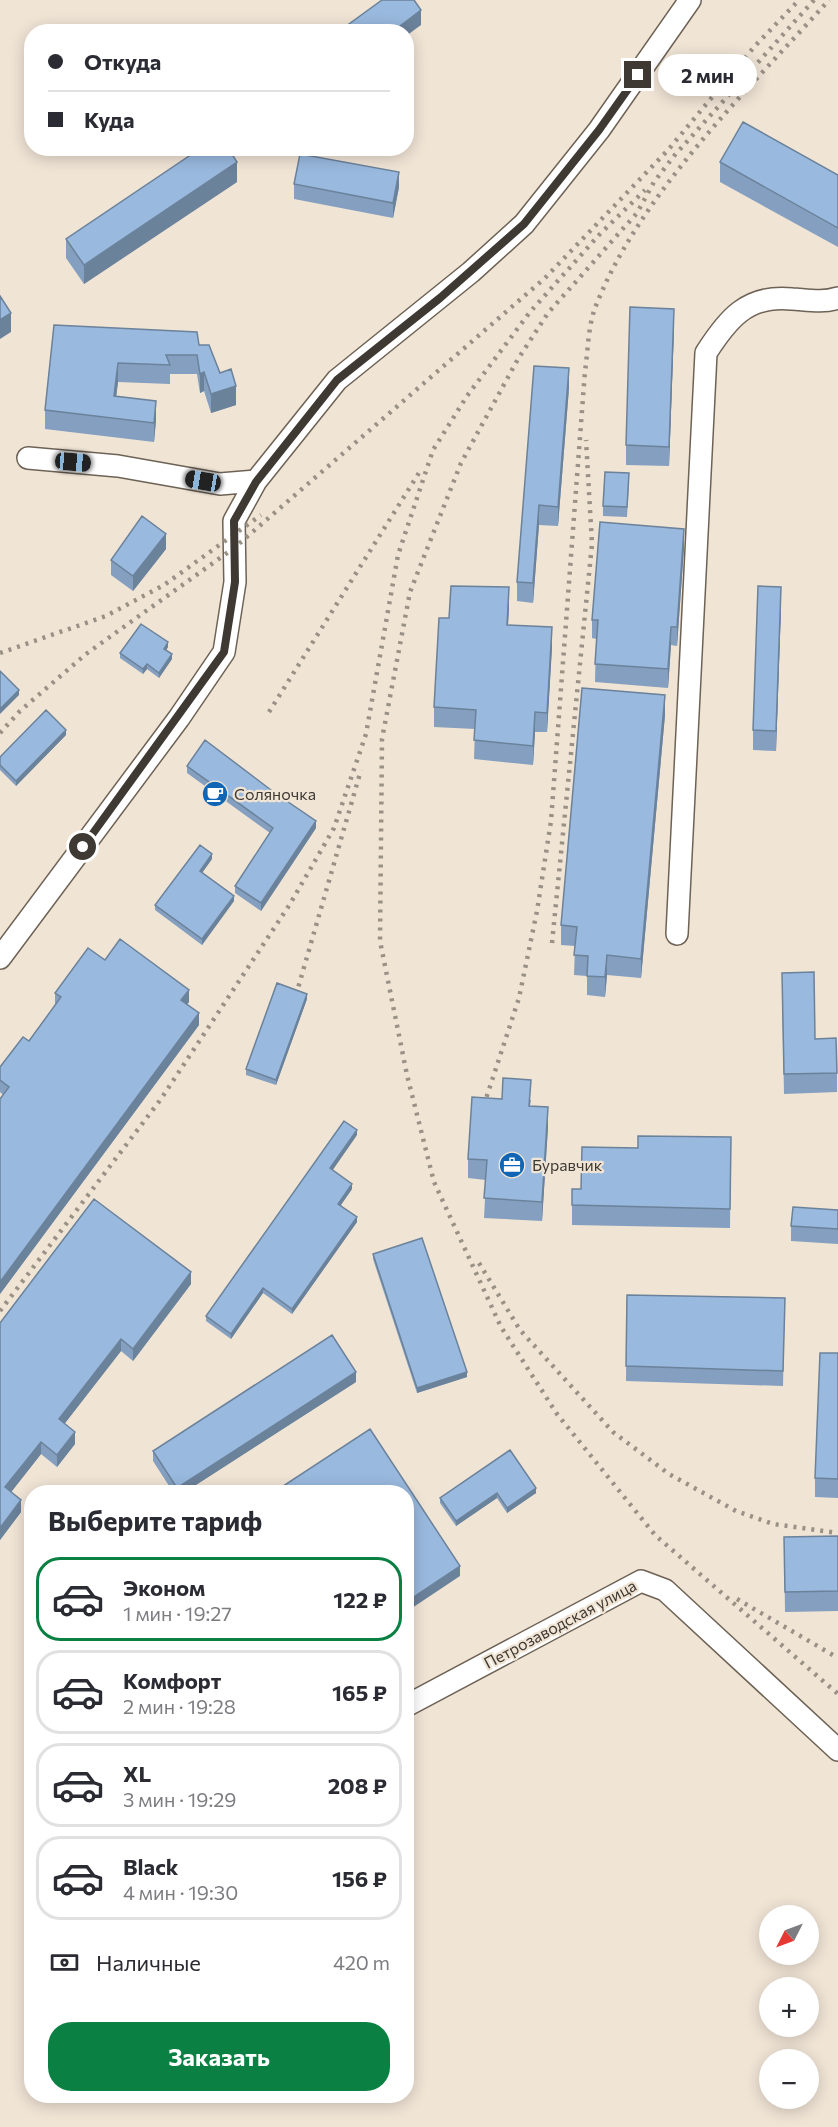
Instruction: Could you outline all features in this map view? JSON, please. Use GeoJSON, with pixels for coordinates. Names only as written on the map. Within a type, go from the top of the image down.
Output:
{"type":"FeatureCollection","features":[{"type":"Feature","properties":{"kind":"street"},"geometry":{"type":"LineString","coordinates":[[0,957],[179,718],[224,652],[235,582],[234,521],[256,482],[337,380],[471,272],[524,224],[599,130],[690,0]]}},
{"type":"Feature","properties":{"kind":"street"},"geometry":{"type":"LineString","coordinates":[[676,934],[706,353],[725,324],[747,305],[786,298],[827,302],[838,298]]}},
{"type":"Feature","properties":{"kind":"street"},"geometry":{"type":"LineString","coordinates":[[28,459],[118,466],[219,484],[256,482]]}},
{"type":"Feature","properties":{"kind":"street","name":"Петрозаводская улица"},"geometry":{"type":"LineString","coordinates":[[414,1702],[641,1581],[665,1590],[838,1750]]}},
{"type":"Feature","properties":{"kind":"building"},"geometry":{"type":"Polygon","coordinates":[[[382,0],[414,0],[421,10],[403,24],[349,24],[382,0]]]}},
{"type":"Feature","properties":{"kind":"building"},"geometry":{"type":"Polygon","coordinates":[[[743,122],[838,175],[838,228],[720,162],[743,122]]]}},
{"type":"Feature","properties":{"kind":"building"},"geometry":{"type":"Polygon","coordinates":[[[189,156],[233,156],[237,162],[84,265],[66,239],[189,156]]]}},
{"type":"Feature","properties":{"kind":"building"},"geometry":{"type":"Polygon","coordinates":[[[300,156],[311,156],[399,172],[393,203],[294,184],[300,156]]]}},
{"type":"Feature","properties":{"kind":"building"},"geometry":{"type":"Polygon","coordinates":[[[0,296],[11,313],[0,320],[0,296]]]}},
{"type":"Feature","properties":{"kind":"building"},"geometry":{"type":"Polygon","coordinates":[[[630,307],[674,309],[669,447],[626,445],[630,307]]]}},
{"type":"Feature","properties":{"kind":"building"},"geometry":{"type":"Polygon","coordinates":[[[54,325],[197,332],[199,345],[209,345],[220,373],[231,369],[236,386],[211,394],[204,372],[200,374],[197,355],[166,355],[170,365],[118,363],[114,396],[156,401],[154,423],[45,410],[54,325]]]}},
{"type":"Feature","properties":{"kind":"building"},"geometry":{"type":"Polygon","coordinates":[[[534,366],[569,368],[558,507],[539,505],[533,583],[517,582],[534,366]]]}},
{"type":"Feature","properties":{"kind":"building"},"geometry":{"type":"Polygon","coordinates":[[[605,472],[629,473],[627,507],[603,506],[605,472]]]}},
{"type":"Feature","properties":{"kind":"building"},"geometry":{"type":"Polygon","coordinates":[[[142,516],[166,534],[133,576],[111,560],[142,516]]]}},
{"type":"Feature","properties":{"kind":"building"},"geometry":{"type":"Polygon","coordinates":[[[600,522],[684,529],[677,627],[671,627],[668,669],[595,664],[598,620],[592,620],[600,522]]]}},
{"type":"Feature","properties":{"kind":"building"},"geometry":{"type":"Polygon","coordinates":[[[451,586],[509,587],[507,625],[552,627],[547,713],[535,712],[533,746],[474,740],[476,710],[434,707],[439,618],[449,618],[451,586]]]}},
{"type":"Feature","properties":{"kind":"building"},"geometry":{"type":"Polygon","coordinates":[[[758,586],[781,587],[776,731],[753,730],[758,586]]]}},
{"type":"Feature","properties":{"kind":"building"},"geometry":{"type":"Polygon","coordinates":[[[141,624],[168,642],[164,649],[172,654],[159,673],[147,664],[143,669],[120,653],[141,624]]]}},
{"type":"Feature","properties":{"kind":"building"},"geometry":{"type":"Polygon","coordinates":[[[0,671],[19,690],[0,709],[0,671]]]}},
{"type":"Feature","properties":{"kind":"building"},"geometry":{"type":"Polygon","coordinates":[[[582,688],[665,695],[641,959],[607,955],[605,977],[587,976],[588,956],[574,955],[577,927],[561,925],[582,688]]]}},
{"type":"Feature","properties":{"kind":"building"},"geometry":{"type":"Polygon","coordinates":[[[46,710],[66,730],[16,781],[0,765],[0,757],[46,710]]]}},
{"type":"Feature","properties":{"kind":"building"},"geometry":{"type":"Polygon","coordinates":[[[205,740],[316,821],[261,903],[235,886],[273,828],[187,766],[205,740]]]}},
{"type":"Feature","properties":{"kind":"building"},"geometry":{"type":"Polygon","coordinates":[[[200,845],[212,854],[200,871],[234,896],[202,939],[155,905],[200,845]]]}},
{"type":"Feature","properties":{"kind":"building"},"geometry":{"type":"Polygon","coordinates":[[[120,939],[189,990],[181,1000],[199,1013],[0,1282],[0,1099],[9,1087],[0,1080],[0,1067],[23,1037],[29,1041],[61,997],[55,993],[88,948],[105,960],[120,939]]]}},
{"type":"Feature","properties":{"kind":"building"},"geometry":{"type":"Polygon","coordinates":[[[814,972],[815,1039],[836,1038],[837,1073],[784,1074],[782,973],[814,972]]]}},
{"type":"Feature","properties":{"kind":"building"},"geometry":{"type":"Polygon","coordinates":[[[277,983],[307,994],[276,1080],[246,1069],[277,983]]]}},
{"type":"Feature","properties":{"kind":"building"},"geometry":{"type":"Polygon","coordinates":[[[503,1078],[531,1080],[529,1106],[548,1107],[542,1202],[484,1198],[487,1160],[468,1159],[472,1097],[502,1099],[503,1078]]]}},
{"type":"Feature","properties":{"kind":"building"},"geometry":{"type":"Polygon","coordinates":[[[344,1121],[357,1130],[330,1168],[352,1184],[338,1204],[357,1217],[292,1309],[263,1288],[231,1334],[206,1316],[344,1121]]]}},
{"type":"Feature","properties":{"kind":"building"},"geometry":{"type":"Polygon","coordinates":[[[638,1136],[731,1137],[730,1209],[572,1205],[572,1189],[581,1189],[582,1147],[638,1148],[638,1136]]]}},
{"type":"Feature","properties":{"kind":"building"},"geometry":{"type":"Polygon","coordinates":[[[94,1199],[191,1272],[133,1349],[121,1339],[59,1419],[75,1432],[57,1455],[41,1442],[5,1487],[21,1500],[0,1528],[0,1323],[94,1199]]]}},
{"type":"Feature","properties":{"kind":"building"},"geometry":{"type":"Polygon","coordinates":[[[793,1207],[838,1210],[838,1229],[791,1226],[793,1207]]]}},
{"type":"Feature","properties":{"kind":"building"},"geometry":{"type":"Polygon","coordinates":[[[422,1238],[467,1372],[417,1388],[373,1254],[422,1238]]]}},
{"type":"Feature","properties":{"kind":"building"},"geometry":{"type":"Polygon","coordinates":[[[627,1295],[785,1298],[783,1371],[626,1366],[627,1295]]]}},
{"type":"Feature","properties":{"kind":"building"},"geometry":{"type":"Polygon","coordinates":[[[332,1335],[356,1372],[182,1485],[175,1485],[153,1451],[332,1335]]]}},
{"type":"Feature","properties":{"kind":"building"},"geometry":{"type":"Polygon","coordinates":[[[820,1353],[838,1353],[838,1479],[815,1478],[820,1353]]]}},
{"type":"Feature","properties":{"kind":"building"},"geometry":{"type":"Polygon","coordinates":[[[370,1429],[407,1485],[285,1485],[370,1429]]]}},
{"type":"Feature","properties":{"kind":"building"},"geometry":{"type":"Polygon","coordinates":[[[510,1450],[536,1488],[507,1508],[497,1493],[456,1521],[440,1498],[510,1450]]]}},
{"type":"Feature","properties":{"kind":"building"},"geometry":{"type":"Polygon","coordinates":[[[414,1496],[460,1566],[414,1597],[414,1496]]]}},
{"type":"Feature","properties":{"kind":"building"},"geometry":{"type":"Polygon","coordinates":[[[838,1536],[838,1591],[785,1592],[784,1537],[838,1536]]]}},
{"type":"Feature","properties":{"kind":"railway"},"geometry":{"type":"LineString","coordinates":[[0,733],[20,711],[86,654],[234,548],[545,278],[668,150],[754,47],[799,0]]}},
{"type":"Feature","properties":{"kind":"railway"},"geometry":{"type":"LineString","coordinates":[[814,0],[674,156],[654,182],[637,213],[548,313],[518,359],[461,463],[410,592],[382,739],[380,941],[407,1075],[434,1182],[501,1327],[557,1414],[655,1535],[838,1694]]}},
{"type":"Feature","properties":{"kind":"railway"},"geometry":{"type":"LineString","coordinates":[[481,1114],[519,998],[537,911],[551,821],[585,371],[595,308],[614,266],[639,224],[667,184],[731,107],[829,0]]}},
{"type":"Feature","properties":{"kind":"railway"},"geometry":{"type":"LineString","coordinates":[[0,1311],[161,1099],[290,904],[334,828],[366,734],[398,555],[433,450],[467,396],[530,312],[599,235],[645,190]]}},
{"type":"Feature","properties":{"kind":"railway"},"geometry":{"type":"LineString","coordinates":[[552,943],[592,544],[586,440]]}},
{"type":"Feature","properties":{"kind":"railway"},"geometry":{"type":"LineString","coordinates":[[269,712],[422,468]]}},
{"type":"Feature","properties":{"kind":"railway"},"geometry":{"type":"LineString","coordinates":[[0,653],[106,616],[164,585],[261,515]]}},
{"type":"Feature","properties":{"kind":"railway"},"geometry":{"type":"LineString","coordinates":[[296,995],[361,770]]}},
{"type":"Feature","properties":{"kind":"railway"},"geometry":{"type":"LineString","coordinates":[[479,1263],[520,1330],[613,1432],[669,1474],[736,1511],[773,1524],[838,1533]]}},
{"type":"Feature","properties":{"kind":"railway"},"geometry":{"type":"LineString","coordinates":[[737,1599],[838,1658]]}},
{"type":"Feature","properties":{"kind":"place","name":"Соляночка"},"geometry":{"type":"Point","coordinates":[215,794]}},
{"type":"Feature","properties":{"kind":"place","name":"Буравчик"},"geometry":{"type":"Point","coordinates":[512,1165]}},
{"type":"Feature","properties":{"kind":"route"},"geometry":{"type":"LineString","coordinates":[[83,847],[179,718],[224,652],[235,582],[234,521],[256,482],[337,380],[440,298],[524,224],[599,130],[638,75]]}}]}
